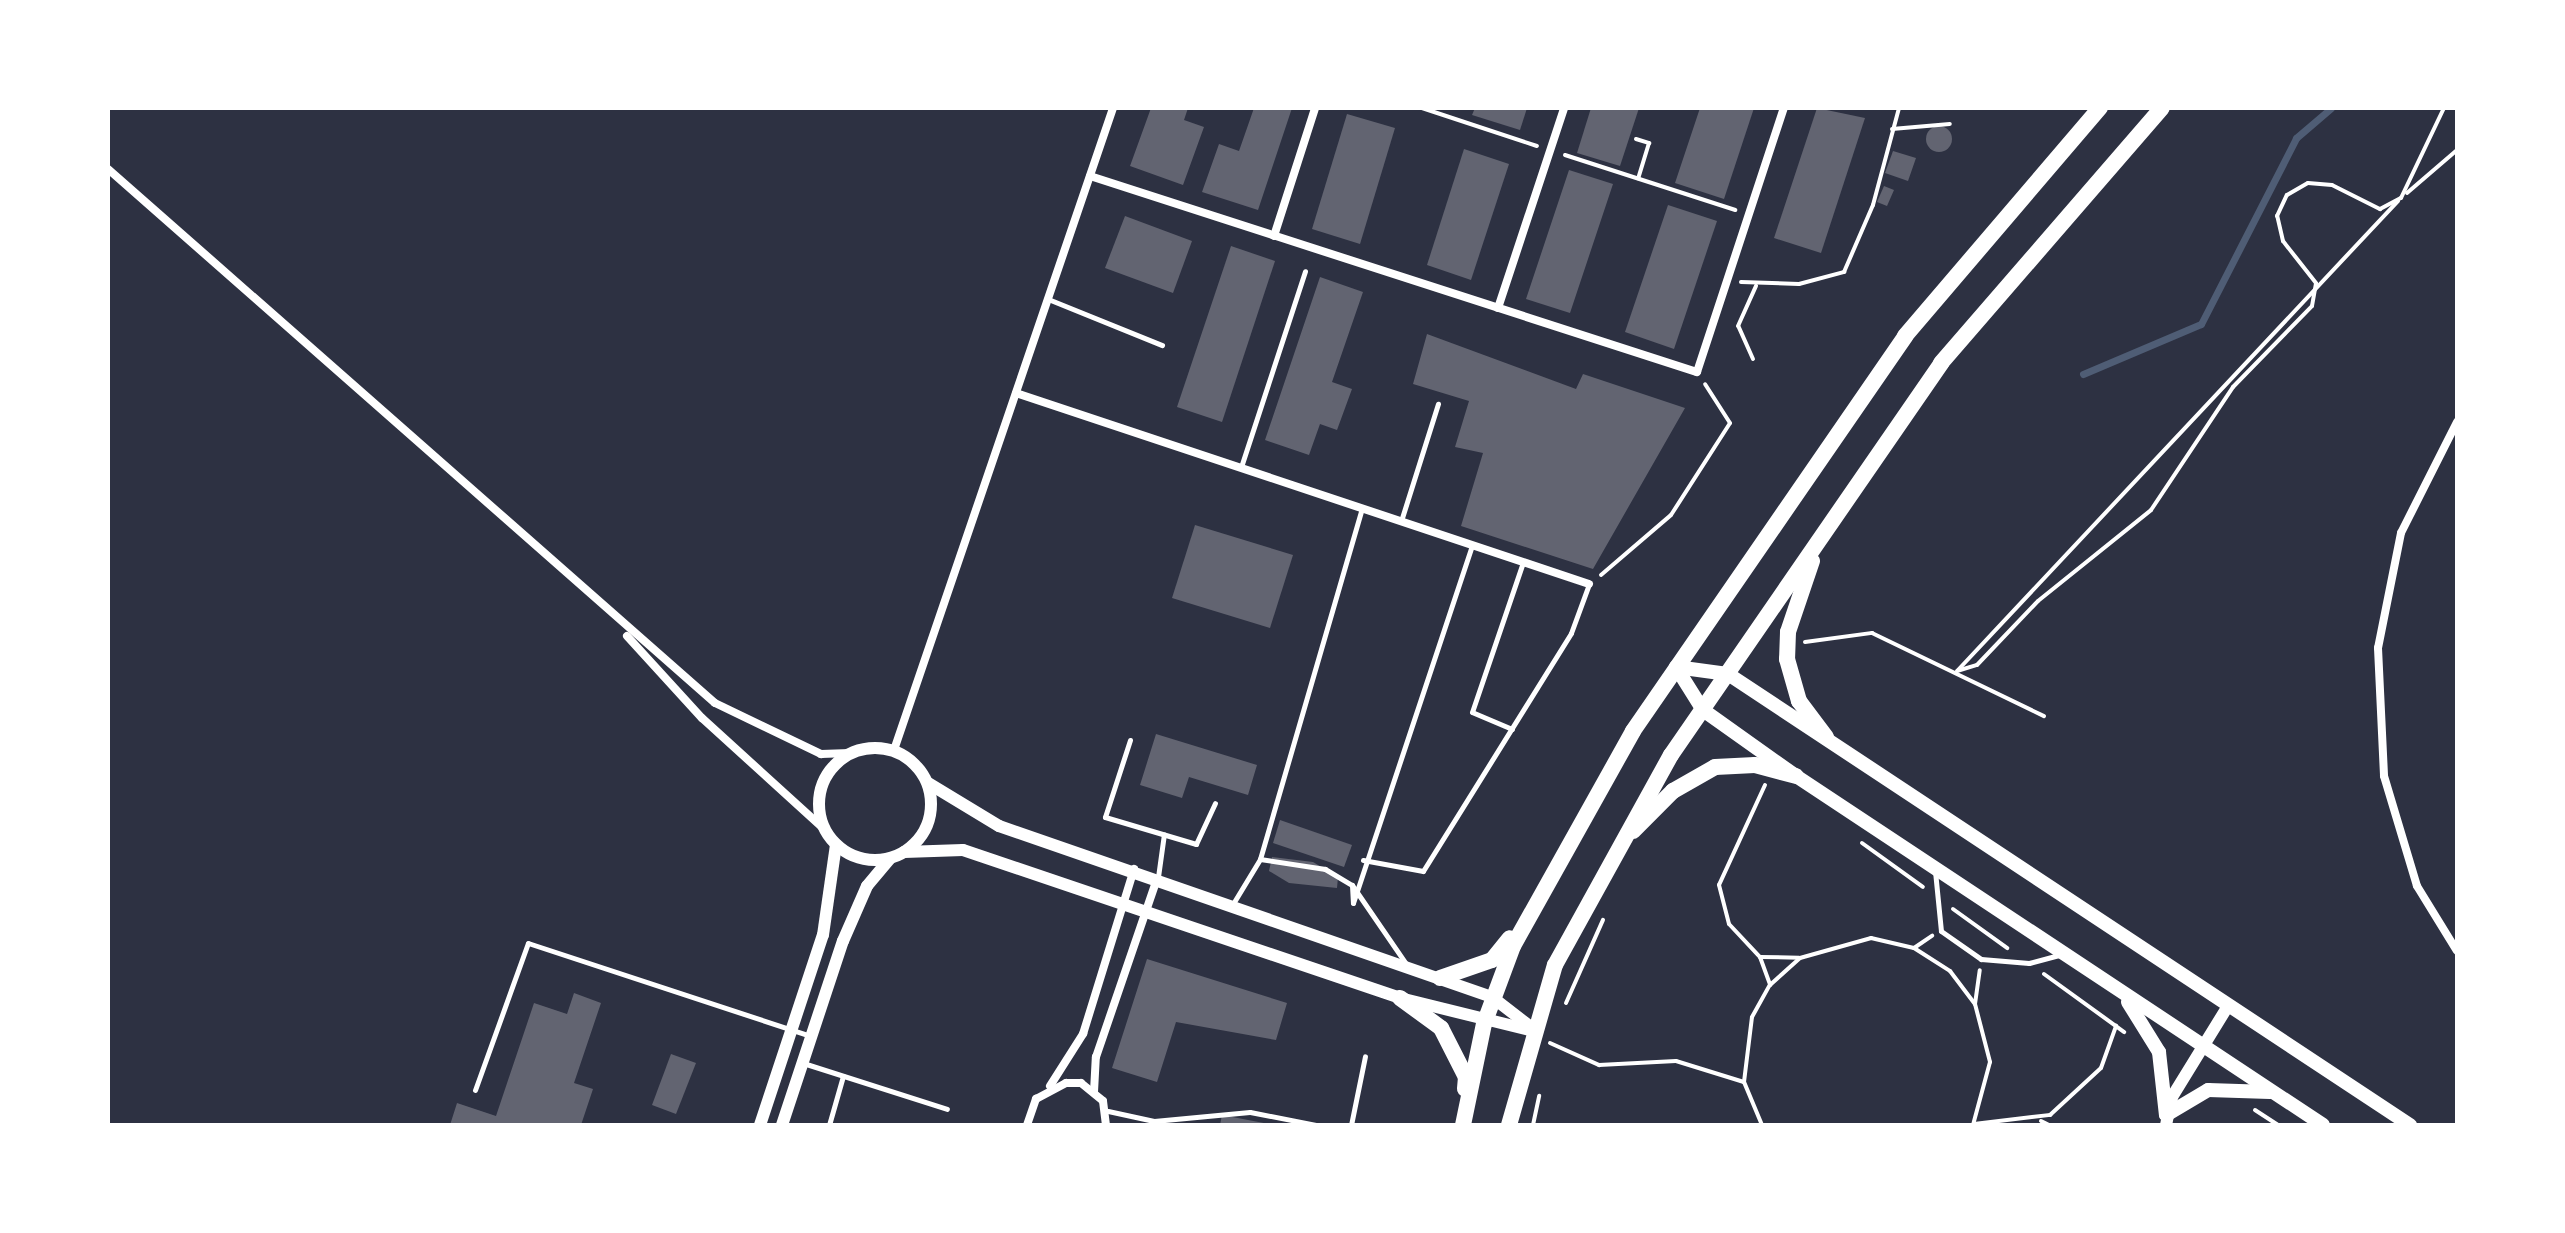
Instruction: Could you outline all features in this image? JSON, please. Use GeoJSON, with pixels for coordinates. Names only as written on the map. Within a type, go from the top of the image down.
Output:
{"type":"FeatureCollection","features":[{"type":"Feature","properties":{"kind":"highway"},"geometry":{"type":"LineString","coordinates":[[1463,1125],[1492,997],[1527,919],[1575,826],[1676,667],[1905,336],[2100,108]]}},
{"type":"Feature","properties":{"kind":"highway"},"geometry":{"type":"LineString","coordinates":[[1509,1125],[1555,965],[1614,849],[1703,710],[1991,298],[2162,108]]}},
{"type":"Feature","properties":{"kind":"highway"},"geometry":{"type":"LineString","coordinates":[[1820,539],[1787,646],[1799,701],[1826,737]]}},
{"type":"Feature","properties":{"kind":"highway"},"geometry":{"type":"LineString","coordinates":[[1614,849],[1673,791],[1715,767],[1755,765],[1796,776]]}},
{"type":"Feature","properties":{"kind":"highway"},"geometry":{"type":"LineString","coordinates":[[1440,978],[1492,960],[1527,919]]}},
{"type":"Feature","properties":{"kind":"highway"},"geometry":{"type":"LineString","coordinates":[[1400,998],[1441,1028],[1457,1055],[1466,1077],[1463,1125]]}},
{"type":"Feature","properties":{"kind":"main road"},"geometry":{"type":"LineString","coordinates":[[1676,667],[1728,674],[2410,1125]]}},
{"type":"Feature","properties":{"kind":"main road"},"geometry":{"type":"LineString","coordinates":[[1676,667],[1703,710],[1796,776],[2323,1125]]}},
{"type":"Feature","properties":{"kind":"main road"},"geometry":{"type":"LineString","coordinates":[[2116,988],[2150,1031],[2166,1120],[2208,1090],[2274,1092]]}},
{"type":"Feature","properties":{"kind":"street"},"geometry":{"type":"LineString","coordinates":[[894,750],[1113,108]]}},
{"type":"Feature","properties":{"kind":"street"},"geometry":{"type":"LineString","coordinates":[[1274,236],[1315,108]]}},
{"type":"Feature","properties":{"kind":"street"},"geometry":{"type":"LineString","coordinates":[[1498,308],[1564,108]]}},
{"type":"Feature","properties":{"kind":"street"},"geometry":{"type":"LineString","coordinates":[[1090,176],[1697,372],[1784,108]]}},
{"type":"Feature","properties":{"kind":"street"},"geometry":{"type":"LineString","coordinates":[[108,169],[608,614],[715,703],[821,754],[894,750],[928,783],[999,826],[1134,868],[1406,964],[1492,997],[1536,1031]]}},
{"type":"Feature","properties":{"kind":"street"},"geometry":{"type":"LineString","coordinates":[[1016,393],[1589,584]]}},
{"type":"Feature","properties":{"kind":"street"},"geometry":{"type":"LineString","coordinates":[[2457,422],[2401,533],[2378,648],[2384,776],[2417,886],[2457,951]]}},
{"type":"Feature","properties":{"kind":"street"},"geometry":{"type":"LineString","coordinates":[[608,614],[702,718],[824,829],[836,845],[865,860],[890,859]]}},
{"type":"Feature","properties":{"kind":"street"},"geometry":{"type":"LineString","coordinates":[[824,829],[822,785],[850,753]]}},
{"type":"Feature","properties":{"kind":"street"},"geometry":{"type":"LineString","coordinates":[[904,852],[931,812],[928,783]]}},
{"type":"Feature","properties":{"kind":"street"},"geometry":{"type":"LineString","coordinates":[[760,1125],[830,907],[836,845]]}},
{"type":"Feature","properties":{"kind":"street"},"geometry":{"type":"LineString","coordinates":[[782,1125],[811,1036],[867,886],[890,859],[904,852],[963,850],[1400,998],[1484,1024],[1536,1031]]}},
{"type":"Feature","properties":{"kind":"street"},"geometry":{"type":"LineString","coordinates":[[1027,1125],[1083,1034],[1134,868]]}},
{"type":"Feature","properties":{"kind":"street"},"geometry":{"type":"LineString","coordinates":[[1094,1092],[1096,1057],[1158,877]]}},
{"type":"Feature","properties":{"kind":"street"},"geometry":{"type":"LineString","coordinates":[[2166,1120],[2202,1045],[2228,1006]]}},
{"type":"Feature","properties":{"kind":"street"},"geometry":{"type":"LineString","coordinates":[[1050,1086],[1081,1083],[1094,1092],[1108,1111],[1106,1125]]}},
{"type":"Feature","properties":{"kind":"lane"},"geometry":{"type":"LineString","coordinates":[[1241,468],[1305,271]]}},
{"type":"Feature","properties":{"kind":"lane"},"geometry":{"type":"LineString","coordinates":[[1048,299],[1162,345]]}},
{"type":"Feature","properties":{"kind":"lane"},"geometry":{"type":"LineString","coordinates":[[1401,522],[1438,404]]}},
{"type":"Feature","properties":{"kind":"lane"},"geometry":{"type":"LineString","coordinates":[[1234,902],[1260,859],[1362,509]]}},
{"type":"Feature","properties":{"kind":"lane"},"geometry":{"type":"LineString","coordinates":[[1352,885],[1353,903],[1363,860],[1472,545]]}},
{"type":"Feature","properties":{"kind":"lane"},"geometry":{"type":"LineString","coordinates":[[1512,729],[1472,712],[1523,562]]}},
{"type":"Feature","properties":{"kind":"lane"},"geometry":{"type":"LineString","coordinates":[[1363,860],[1423,871],[1571,633],[1589,584]]}},
{"type":"Feature","properties":{"kind":"lane"},"geometry":{"type":"LineString","coordinates":[[1130,740],[1105,817],[1196,844],[1215,803]]}},
{"type":"Feature","properties":{"kind":"lane"},"geometry":{"type":"LineString","coordinates":[[1158,877],[1164,834]]}},
{"type":"Feature","properties":{"kind":"lane"},"geometry":{"type":"LineString","coordinates":[[1260,859],[1325,869],[1352,885],[1406,964]]}},
{"type":"Feature","properties":{"kind":"lane"},"geometry":{"type":"LineString","coordinates":[[1936,870],[1933,895],[1941,931],[1981,959],[2029,963],[2063,954]]}},
{"type":"Feature","properties":{"kind":"lane"},"geometry":{"type":"LineString","coordinates":[[475,1090],[528,943],[811,1036]]}},
{"type":"Feature","properties":{"kind":"lane"},"geometry":{"type":"LineString","coordinates":[[1351,1125],[1365,1056]]}},
{"type":"Feature","properties":{"kind":"lane"},"geometry":{"type":"LineString","coordinates":[[802,1062],[947,1109]]}},
{"type":"Feature","properties":{"kind":"lane"},"geometry":{"type":"LineString","coordinates":[[829,1125],[843,1075]]}},
{"type":"Feature","properties":{"kind":"lane"},"geometry":{"type":"LineString","coordinates":[[1108,1111],[1154,1121],[1250,1112],[1316,1125]]}},
{"type":"Feature","properties":{"kind":"path"},"geometry":{"type":"LineString","coordinates":[[1422,108],[1749,214]]}},
{"type":"Feature","properties":{"kind":"path"},"geometry":{"type":"LineString","coordinates":[[1728,279],[1756,286],[1844,272],[1899,108]]}},
{"type":"Feature","properties":{"kind":"path"},"geometry":{"type":"LineString","coordinates":[[1957,671],[1977,665],[2038,601],[2151,510],[2233,387],[2312,306],[2316,288],[2283,241],[2277,216],[2287,195],[2308,183],[2332,185],[2380,209],[2401,198],[2444,108]]}},
{"type":"Feature","properties":{"kind":"path"},"geometry":{"type":"LineString","coordinates":[[1892,129],[1950,124]]}},
{"type":"Feature","properties":{"kind":"path"},"geometry":{"type":"LineString","coordinates":[[1636,139],[1649,143],[1638,178]]}},
{"type":"Feature","properties":{"kind":"path"},"geometry":{"type":"LineString","coordinates":[[1957,671],[2401,198],[2457,150]]}},
{"type":"Feature","properties":{"kind":"path"},"geometry":{"type":"LineString","coordinates":[[1753,359],[1738,326],[1756,286]]}},
{"type":"Feature","properties":{"kind":"path"},"geometry":{"type":"LineString","coordinates":[[1589,584],[1671,515],[1730,423],[1697,372]]}},
{"type":"Feature","properties":{"kind":"path"},"geometry":{"type":"LineString","coordinates":[[1787,646],[1872,633],[1957,671],[2044,716]]}},
{"type":"Feature","properties":{"kind":"path"},"geometry":{"type":"LineString","coordinates":[[1756,781],[1774,785]]}},
{"type":"Feature","properties":{"kind":"path"},"geometry":{"type":"LineString","coordinates":[[1766,783],[1719,885],[1729,924],[1760,957],[1770,985]]}},
{"type":"Feature","properties":{"kind":"path"},"geometry":{"type":"LineString","coordinates":[[1858,840],[2128,1034]]}},
{"type":"Feature","properties":{"kind":"path"},"geometry":{"type":"LineString","coordinates":[[1562,1013],[1606,916]]}},
{"type":"Feature","properties":{"kind":"path"},"geometry":{"type":"LineString","coordinates":[[1914,948],[1941,931]]}},
{"type":"Feature","properties":{"kind":"path"},"geometry":{"type":"LineString","coordinates":[[1760,957],[1800,958],[1871,938],[1914,948],[1950,971],[1975,1004]]}},
{"type":"Feature","properties":{"kind":"path"},"geometry":{"type":"LineString","coordinates":[[1762,1125],[1744,1082],[1752,1017],[1770,985],[1800,958]]}},
{"type":"Feature","properties":{"kind":"path"},"geometry":{"type":"LineString","coordinates":[[1981,959],[1975,1004],[1990,1062],[1973,1124],[2041,1121],[2049,1125]]}},
{"type":"Feature","properties":{"kind":"path"},"geometry":{"type":"LineString","coordinates":[[2041,1121],[2101,1068],[2116,1026]]}},
{"type":"Feature","properties":{"kind":"path"},"geometry":{"type":"LineString","coordinates":[[1536,1031],[1551,1043],[1599,1065],[1676,1061],[1744,1082]]}},
{"type":"Feature","properties":{"kind":"path"},"geometry":{"type":"LineString","coordinates":[[1548,1057],[1554,1034]]}},
{"type":"Feature","properties":{"kind":"path"},"geometry":{"type":"LineString","coordinates":[[1533,1125],[1541,1085]]}},
{"type":"Feature","properties":{"kind":"building"},"geometry":{"type":"Polygon","coordinates":[[[1151,108],[1188,108],[1184,120],[1204,127],[1183,185],[1130,166],[1151,108]]]}},
{"type":"Feature","properties":{"kind":"building"},"geometry":{"type":"Polygon","coordinates":[[[1254,108],[1292,108],[1258,210],[1202,192],[1219,144],[1239,151],[1254,108]]]}},
{"type":"Feature","properties":{"kind":"building"},"geometry":{"type":"Polygon","coordinates":[[[1475,108],[1527,108],[1520,130],[1472,115],[1475,108]]]}},
{"type":"Feature","properties":{"kind":"building"},"geometry":{"type":"Polygon","coordinates":[[[1591,108],[1639,108],[1620,166],[1577,153],[1591,108]]]}},
{"type":"Feature","properties":{"kind":"building"},"geometry":{"type":"Polygon","coordinates":[[[1700,108],[1754,108],[1724,199],[1675,183],[1700,108]]]}},
{"type":"Feature","properties":{"kind":"building"},"geometry":{"type":"Polygon","coordinates":[[[1817,108],[1865,118],[1821,253],[1774,238],[1817,108]]]}},
{"type":"Feature","properties":{"kind":"building"},"geometry":{"type":"Polygon","coordinates":[[[1347,114],[1395,128],[1360,244],[1312,229],[1347,114]]]}},
{"type":"Feature","properties":{"kind":"building"},"geometry":{"type":"Polygon","coordinates":[[[1939,126],[1948,130],[1952,139],[1948,148],[1939,152],[1930,148],[1926,139],[1930,130],[1939,126]]]}},
{"type":"Feature","properties":{"kind":"building"},"geometry":{"type":"Polygon","coordinates":[[[1464,149],[1509,164],[1471,280],[1427,265],[1464,149]]]}},
{"type":"Feature","properties":{"kind":"building"},"geometry":{"type":"Polygon","coordinates":[[[1893,151],[1916,158],[1908,181],[1885,173],[1893,151]]]}},
{"type":"Feature","properties":{"kind":"building"},"geometry":{"type":"Polygon","coordinates":[[[1569,170],[1613,184],[1570,313],[1526,299],[1569,170]]]}},
{"type":"Feature","properties":{"kind":"building"},"geometry":{"type":"Polygon","coordinates":[[[1884,186],[1894,190],[1887,206],[1877,202],[1884,186]]]}},
{"type":"Feature","properties":{"kind":"building"},"geometry":{"type":"Polygon","coordinates":[[[1668,205],[1717,221],[1674,349],[1625,332],[1668,205]]]}},
{"type":"Feature","properties":{"kind":"building"},"geometry":{"type":"Polygon","coordinates":[[[1125,216],[1192,241],[1173,293],[1105,268],[1125,216]]]}},
{"type":"Feature","properties":{"kind":"building"},"geometry":{"type":"Polygon","coordinates":[[[1231,246],[1275,261],[1222,422],[1177,407],[1231,246]]]}},
{"type":"Feature","properties":{"kind":"building"},"geometry":{"type":"Polygon","coordinates":[[[1320,277],[1363,292],[1332,382],[1352,389],[1337,430],[1320,424],[1309,455],[1265,440],[1320,277]]]}},
{"type":"Feature","properties":{"kind":"building"},"geometry":{"type":"Polygon","coordinates":[[[1427,334],[1576,389],[1583,374],[1685,408],[1593,569],[1461,526],[1483,453],[1455,447],[1469,401],[1413,384],[1427,334]]]}},
{"type":"Feature","properties":{"kind":"building"},"geometry":{"type":"Polygon","coordinates":[[[1195,525],[1293,555],[1270,628],[1172,598],[1195,525]]]}},
{"type":"Feature","properties":{"kind":"building"},"geometry":{"type":"Polygon","coordinates":[[[1156,734],[1257,765],[1248,795],[1189,777],[1182,798],[1140,785],[1156,734]]]}},
{"type":"Feature","properties":{"kind":"building"},"geometry":{"type":"Polygon","coordinates":[[[1280,820],[1352,845],[1344,867],[1273,843],[1280,820]]]}},
{"type":"Feature","properties":{"kind":"building"},"geometry":{"type":"Polygon","coordinates":[[[1272,857],[1313,862],[1338,877],[1337,888],[1289,883],[1269,871],[1272,857]]]}},
{"type":"Feature","properties":{"kind":"building"},"geometry":{"type":"Polygon","coordinates":[[[1147,959],[1287,1003],[1276,1040],[1176,1022],[1157,1082],[1112,1068],[1147,959]]]}},
{"type":"Feature","properties":{"kind":"building"},"geometry":{"type":"Polygon","coordinates":[[[574,993],[601,1003],[574,1083],[593,1089],[581,1125],[450,1125],[457,1103],[496,1116],[534,1003],[567,1014],[574,993]]]}},
{"type":"Feature","properties":{"kind":"building"},"geometry":{"type":"Polygon","coordinates":[[[671,1054],[696,1063],[676,1114],[652,1105],[671,1054]]]}},
{"type":"Feature","properties":{"kind":"building"},"geometry":{"type":"Polygon","coordinates":[[[1222,1115],[1269,1124],[1269,1125],[1220,1125],[1222,1115]]]}},
{"type":"Feature","properties":{"kind":"waterway"},"geometry":{"type":"LineString","coordinates":[[2083,374],[2201,324],[2296,138],[2331,108]]}}]}
